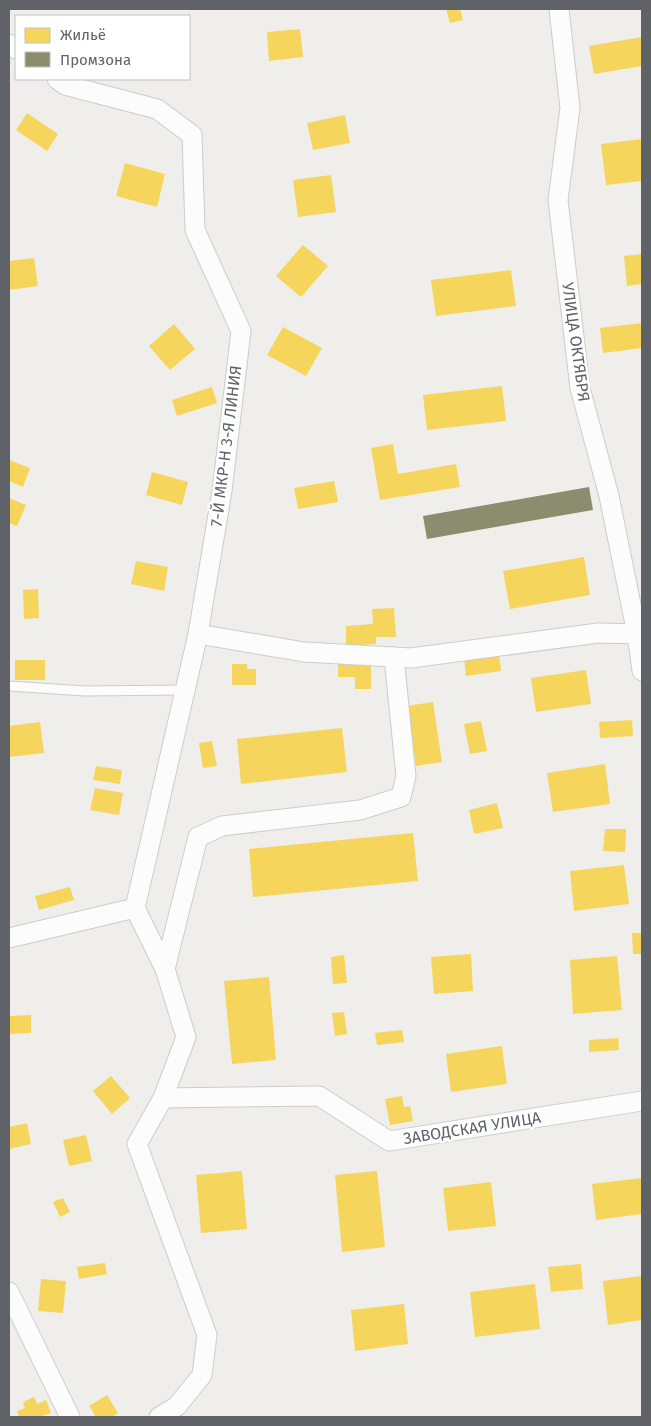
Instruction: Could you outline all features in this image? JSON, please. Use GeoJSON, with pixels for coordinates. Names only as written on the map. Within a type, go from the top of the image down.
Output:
{"type":"FeatureCollection","features":[{"type":"Feature","properties":{"kind":"street","name":"УЛИЦА ОКТЯБРЯ"},"geometry":{"type":"LineString","coordinates":[[559,9],[570,108],[558,200],[579,378],[609,496],[640,634],[642,672]]}},
{"type":"Feature","properties":{"kind":"street","name":"7-Й МКР-Н 3-Я ЛИНИЯ"},"geometry":{"type":"LineString","coordinates":[[58,80],[65,85],[157,109],[192,135],[195,230],[241,331],[222,491],[198,634],[135,908]]}},
{"type":"Feature","properties":{"kind":"street"},"geometry":{"type":"LineString","coordinates":[[198,634],[304,652],[411,658],[598,633],[640,634]]}},
{"type":"Feature","properties":{"kind":"street"},"geometry":{"type":"LineString","coordinates":[[165,969],[198,837],[222,826],[360,810],[401,797],[406,776],[394,657]]}},
{"type":"Feature","properties":{"kind":"street"},"geometry":{"type":"LineString","coordinates":[[9,938],[135,908],[165,969],[186,1037],[163,1098],[137,1144],[207,1335],[202,1375],[177,1406],[159,1417]]}},
{"type":"Feature","properties":{"kind":"street","name":"ЗАВОДСКАЯ УЛИЦА"},"geometry":{"type":"LineString","coordinates":[[163,1098],[319,1096],[389,1141],[642,1101]]}},
{"type":"Feature","properties":{"kind":"street"},"geometry":{"type":"LineString","coordinates":[[9,1292],[70,1417]]}},
{"type":"Feature","properties":{"kind":"lane"},"geometry":{"type":"LineString","coordinates":[[9,686],[85,692],[185,690]]}},
{"type":"Feature","properties":{"kind":"building: Жильё"},"geometry":{"type":"Polygon","coordinates":[[[446,9],[460,9],[463,20],[450,23],[446,9]]]}},
{"type":"Feature","properties":{"kind":"building: Жильё"},"geometry":{"type":"Polygon","coordinates":[[[300,29],[303,57],[269,61],[267,32],[300,29]]]}},
{"type":"Feature","properties":{"kind":"building: Жильё"},"geometry":{"type":"Polygon","coordinates":[[[642,37],[642,66],[594,74],[589,46],[642,37]]]}},
{"type":"Feature","properties":{"kind":"building: Жильё"},"geometry":{"type":"Polygon","coordinates":[[[27,113],[58,134],[47,151],[16,130],[27,113]]]}},
{"type":"Feature","properties":{"kind":"building: Жильё"},"geometry":{"type":"Polygon","coordinates":[[[345,115],[350,143],[313,150],[307,123],[345,115]]]}},
{"type":"Feature","properties":{"kind":"building: Жильё"},"geometry":{"type":"Polygon","coordinates":[[[642,139],[642,181],[606,185],[601,144],[642,139]]]}},
{"type":"Feature","properties":{"kind":"building: Жильё"},"geometry":{"type":"Polygon","coordinates":[[[125,163],[165,174],[157,207],[116,196],[125,163]]]}},
{"type":"Feature","properties":{"kind":"building: Жильё"},"geometry":{"type":"Polygon","coordinates":[[[331,175],[336,212],[298,217],[293,180],[331,175]]]}},
{"type":"Feature","properties":{"kind":"building: Жильё"},"geometry":{"type":"Polygon","coordinates":[[[303,245],[328,266],[301,297],[276,276],[303,245]]]}},
{"type":"Feature","properties":{"kind":"building: Жильё"},"geometry":{"type":"Polygon","coordinates":[[[642,254],[642,284],[627,286],[624,256],[642,254]]]}},
{"type":"Feature","properties":{"kind":"building: Жильё"},"geometry":{"type":"Polygon","coordinates":[[[34,258],[38,286],[9,290],[9,261],[34,258]]]}},
{"type":"Feature","properties":{"kind":"building: Жильё"},"geometry":{"type":"Polygon","coordinates":[[[511,270],[516,306],[436,316],[431,280],[511,270]]]}},
{"type":"Feature","properties":{"kind":"building: Жильё"},"geometry":{"type":"Polygon","coordinates":[[[642,323],[642,348],[603,353],[600,328],[642,323]]]}},
{"type":"Feature","properties":{"kind":"building: Жильё"},"geometry":{"type":"Polygon","coordinates":[[[174,324],[195,349],[170,370],[149,346],[174,324]]]}},
{"type":"Feature","properties":{"kind":"building: Жильё"},"geometry":{"type":"Polygon","coordinates":[[[283,327],[322,348],[306,376],[267,355],[283,327]]]}},
{"type":"Feature","properties":{"kind":"building: Жильё"},"geometry":{"type":"Polygon","coordinates":[[[502,386],[506,421],[427,430],[423,395],[502,386]]]}},
{"type":"Feature","properties":{"kind":"building: Жильё"},"geometry":{"type":"Polygon","coordinates":[[[212,387],[217,403],[177,416],[172,400],[212,387]]]}},
{"type":"Feature","properties":{"kind":"building: Жильё"},"geometry":{"type":"Polygon","coordinates":[[[393,444],[398,474],[456,464],[460,487],[380,500],[371,448],[393,444]]]}},
{"type":"Feature","properties":{"kind":"building: Жильё"},"geometry":{"type":"Polygon","coordinates":[[[9,460],[30,468],[23,487],[9,481],[9,460]]]}},
{"type":"Feature","properties":{"kind":"building: Жильё"},"geometry":{"type":"Polygon","coordinates":[[[152,472],[188,482],[182,505],[146,495],[152,472]]]}},
{"type":"Feature","properties":{"kind":"building: Жильё"},"geometry":{"type":"Polygon","coordinates":[[[334,481],[338,502],[298,509],[294,488],[334,481]]]}},
{"type":"Feature","properties":{"kind":"building: Жильё"},"geometry":{"type":"Polygon","coordinates":[[[9,498],[26,505],[17,526],[9,523],[9,498]]]}},
{"type":"Feature","properties":{"kind":"building: Жильё"},"geometry":{"type":"Polygon","coordinates":[[[584,557],[590,595],[510,609],[503,571],[584,557]]]}},
{"type":"Feature","properties":{"kind":"building: Жильё"},"geometry":{"type":"Polygon","coordinates":[[[136,561],[168,567],[164,591],[131,584],[136,561]]]}},
{"type":"Feature","properties":{"kind":"building: Жильё"},"geometry":{"type":"Polygon","coordinates":[[[38,589],[39,618],[24,619],[23,590],[38,589]]]}},
{"type":"Feature","properties":{"kind":"building: Жильё"},"geometry":{"type":"Polygon","coordinates":[[[394,608],[396,637],[376,637],[376,644],[346,646],[346,626],[373,624],[372,609],[394,608]]]}},
{"type":"Feature","properties":{"kind":"building: Жильё"},"geometry":{"type":"Polygon","coordinates":[[[499,654],[501,671],[466,676],[464,658],[499,654]]]}},
{"type":"Feature","properties":{"kind":"building: Жильё"},"geometry":{"type":"Polygon","coordinates":[[[15,660],[45,660],[45,680],[15,680],[15,660]]]}},
{"type":"Feature","properties":{"kind":"building: Жильё"},"geometry":{"type":"Polygon","coordinates":[[[338,663],[371,663],[371,689],[355,689],[355,677],[338,677],[338,663]]]}},
{"type":"Feature","properties":{"kind":"building: Жильё"},"geometry":{"type":"Polygon","coordinates":[[[232,664],[247,664],[247,669],[256,669],[256,685],[232,685],[232,664]]]}},
{"type":"Feature","properties":{"kind":"building: Жильё"},"geometry":{"type":"Polygon","coordinates":[[[586,670],[591,704],[536,712],[531,678],[586,670]]]}},
{"type":"Feature","properties":{"kind":"building: Жильё"},"geometry":{"type":"Polygon","coordinates":[[[433,702],[442,762],[416,766],[407,706],[433,702]]]}},
{"type":"Feature","properties":{"kind":"building: Жильё"},"geometry":{"type":"Polygon","coordinates":[[[632,720],[633,736],[600,738],[599,722],[632,720]]]}},
{"type":"Feature","properties":{"kind":"building: Жильё"},"geometry":{"type":"Polygon","coordinates":[[[481,721],[487,751],[470,754],[464,724],[481,721]]]}},
{"type":"Feature","properties":{"kind":"building: Жильё"},"geometry":{"type":"Polygon","coordinates":[[[40,722],[44,753],[9,757],[9,726],[40,722]]]}},
{"type":"Feature","properties":{"kind":"building: Жильё"},"geometry":{"type":"Polygon","coordinates":[[[342,728],[347,772],[241,784],[237,739],[342,728]]]}},
{"type":"Feature","properties":{"kind":"building: Жильё"},"geometry":{"type":"Polygon","coordinates":[[[212,741],[217,766],[203,768],[199,743],[212,741]]]}},
{"type":"Feature","properties":{"kind":"building: Жильё"},"geometry":{"type":"Polygon","coordinates":[[[605,764],[610,804],[553,812],[547,773],[605,764]]]}},
{"type":"Feature","properties":{"kind":"building: Жильё"},"geometry":{"type":"Polygon","coordinates":[[[96,766],[122,770],[120,784],[93,780],[96,766]]]}},
{"type":"Feature","properties":{"kind":"building: Жильё"},"geometry":{"type":"Polygon","coordinates":[[[95,788],[123,793],[119,815],[90,810],[95,788]]]}},
{"type":"Feature","properties":{"kind":"building: Жильё"},"geometry":{"type":"Polygon","coordinates":[[[497,803],[503,828],[474,834],[469,810],[497,803]]]}},
{"type":"Feature","properties":{"kind":"building: Жильё"},"geometry":{"type":"Polygon","coordinates":[[[605,829],[626,829],[625,852],[603,851],[605,829]]]}},
{"type":"Feature","properties":{"kind":"building: Жильё"},"geometry":{"type":"Polygon","coordinates":[[[413,833],[418,881],[253,897],[249,849],[413,833]]]}},
{"type":"Feature","properties":{"kind":"building: Жильё"},"geometry":{"type":"Polygon","coordinates":[[[624,865],[629,904],[574,911],[570,871],[624,865]]]}},
{"type":"Feature","properties":{"kind":"building: Жильё"},"geometry":{"type":"Polygon","coordinates":[[[70,887],[74,900],[39,910],[35,896],[70,887]]]}},
{"type":"Feature","properties":{"kind":"building: Жильё"},"geometry":{"type":"Polygon","coordinates":[[[632,933],[642,933],[642,954],[633,954],[632,933]]]}},
{"type":"Feature","properties":{"kind":"building: Жильё"},"geometry":{"type":"Polygon","coordinates":[[[471,954],[473,991],[434,994],[431,957],[471,954]]]}},
{"type":"Feature","properties":{"kind":"building: Жильё"},"geometry":{"type":"Polygon","coordinates":[[[344,955],[347,983],[333,984],[331,957],[344,955]]]}},
{"type":"Feature","properties":{"kind":"building: Жильё"},"geometry":{"type":"Polygon","coordinates":[[[617,956],[622,1010],[573,1014],[570,960],[617,956]]]}},
{"type":"Feature","properties":{"kind":"building: Жильё"},"geometry":{"type":"Polygon","coordinates":[[[269,977],[276,1060],[232,1064],[224,981],[269,977]]]}},
{"type":"Feature","properties":{"kind":"building: Жильё"},"geometry":{"type":"Polygon","coordinates":[[[344,1012],[347,1034],[335,1036],[332,1013],[344,1012]]]}},
{"type":"Feature","properties":{"kind":"building: Жильё"},"geometry":{"type":"Polygon","coordinates":[[[31,1015],[31,1033],[9,1034],[9,1016],[31,1015]]]}},
{"type":"Feature","properties":{"kind":"building: Жильё"},"geometry":{"type":"Polygon","coordinates":[[[402,1030],[404,1042],[377,1045],[375,1033],[402,1030]]]}},
{"type":"Feature","properties":{"kind":"building: Жильё"},"geometry":{"type":"Polygon","coordinates":[[[618,1038],[619,1050],[589,1052],[589,1040],[618,1038]]]}},
{"type":"Feature","properties":{"kind":"building: Жильё"},"geometry":{"type":"Polygon","coordinates":[[[502,1046],[507,1084],[451,1092],[446,1054],[502,1046]]]}},
{"type":"Feature","properties":{"kind":"building: Жильё"},"geometry":{"type":"Polygon","coordinates":[[[111,1076],[130,1098],[112,1114],[93,1091],[111,1076]]]}},
{"type":"Feature","properties":{"kind":"building: Жильё"},"geometry":{"type":"Polygon","coordinates":[[[402,1096],[404,1107],[410,1106],[413,1121],[390,1125],[385,1099],[402,1096]]]}},
{"type":"Feature","properties":{"kind":"building: Жильё"},"geometry":{"type":"Polygon","coordinates":[[[27,1123],[31,1144],[9,1149],[9,1127],[27,1123]]]}},
{"type":"Feature","properties":{"kind":"building: Жильё"},"geometry":{"type":"Polygon","coordinates":[[[86,1135],[92,1161],[69,1166],[63,1140],[86,1135]]]}},
{"type":"Feature","properties":{"kind":"building: Жильё"},"geometry":{"type":"Polygon","coordinates":[[[242,1171],[247,1229],[201,1233],[196,1175],[242,1171]]]}},
{"type":"Feature","properties":{"kind":"building: Жильё"},"geometry":{"type":"Polygon","coordinates":[[[377,1171],[385,1247],[342,1252],[335,1175],[377,1171]]]}},
{"type":"Feature","properties":{"kind":"building: Жильё"},"geometry":{"type":"Polygon","coordinates":[[[642,1178],[642,1214],[596,1220],[592,1184],[642,1178]]]}},
{"type":"Feature","properties":{"kind":"building: Жильё"},"geometry":{"type":"Polygon","coordinates":[[[491,1182],[496,1226],[448,1231],[443,1188],[491,1182]]]}},
{"type":"Feature","properties":{"kind":"building: Жильё"},"geometry":{"type":"Polygon","coordinates":[[[63,1198],[70,1212],[60,1217],[53,1202],[63,1198]]]}},
{"type":"Feature","properties":{"kind":"building: Жильё"},"geometry":{"type":"Polygon","coordinates":[[[105,1263],[107,1274],[79,1279],[77,1267],[105,1263]]]}},
{"type":"Feature","properties":{"kind":"building: Жильё"},"geometry":{"type":"Polygon","coordinates":[[[581,1264],[583,1289],[551,1292],[548,1267],[581,1264]]]}},
{"type":"Feature","properties":{"kind":"building: Жильё"},"geometry":{"type":"Polygon","coordinates":[[[642,1276],[642,1320],[608,1325],[603,1281],[642,1276]]]}},
{"type":"Feature","properties":{"kind":"building: Жильё"},"geometry":{"type":"Polygon","coordinates":[[[41,1279],[66,1281],[63,1313],[38,1311],[41,1279]]]}},
{"type":"Feature","properties":{"kind":"building: Жильё"},"geometry":{"type":"Polygon","coordinates":[[[535,1284],[540,1329],[475,1337],[470,1292],[535,1284]]]}},
{"type":"Feature","properties":{"kind":"building: Жильё"},"geometry":{"type":"Polygon","coordinates":[[[404,1304],[408,1344],[355,1351],[351,1310],[404,1304]]]}},
{"type":"Feature","properties":{"kind":"building: Жильё"},"geometry":{"type":"Polygon","coordinates":[[[107,1395],[118,1413],[112,1417],[96,1417],[89,1406],[107,1395]]]}},
{"type":"Feature","properties":{"kind":"building: Жильё"},"geometry":{"type":"Polygon","coordinates":[[[34,1397],[37,1404],[46,1400],[51,1413],[38,1417],[19,1417],[17,1411],[25,1408],[23,1402],[34,1397]]]}},
{"type":"Feature","properties":{"kind":"building: Промзона"},"geometry":{"type":"Polygon","coordinates":[[[589,487],[593,510],[427,539],[423,516],[589,487]]]}}]}
